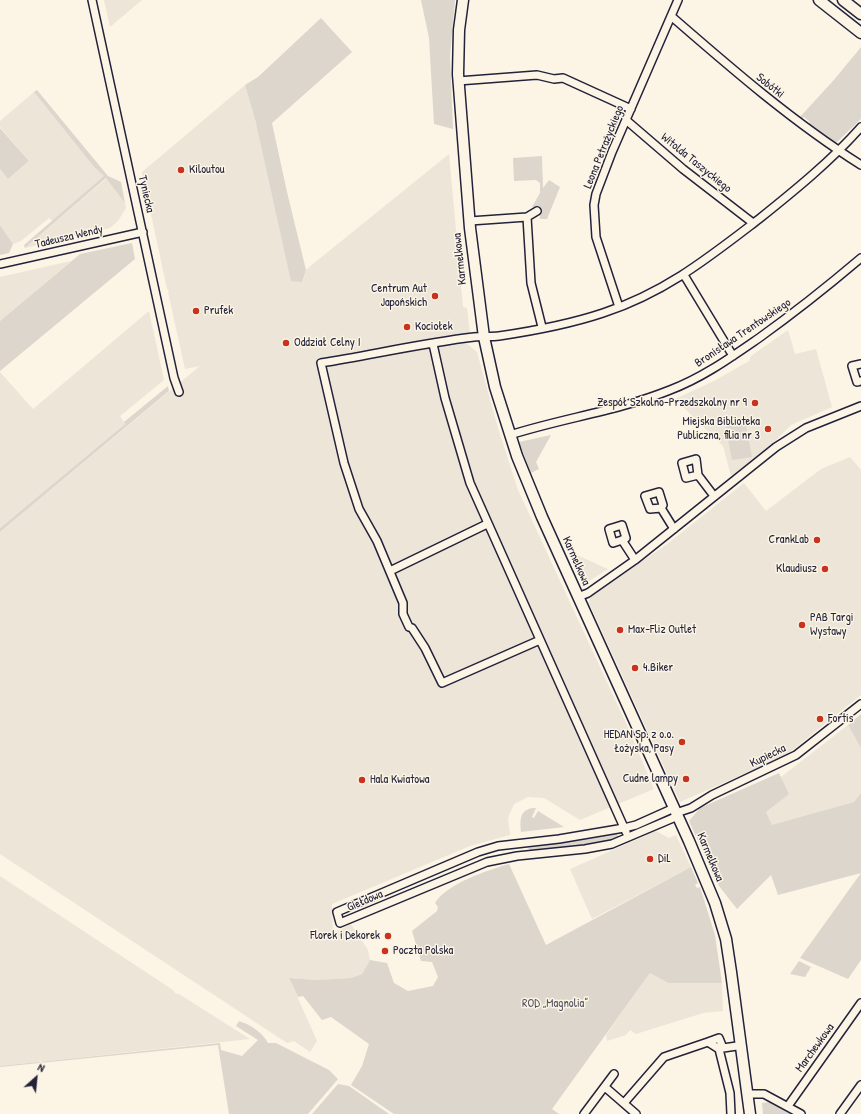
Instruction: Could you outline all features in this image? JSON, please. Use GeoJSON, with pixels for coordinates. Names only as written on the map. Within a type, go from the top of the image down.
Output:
{"type":"FeatureCollection","features":[{"type":"Feature","properties":{"kind":"street","name":"Tyniecka"},"geometry":{"type":"LineString","coordinates":[[92,0],[174,378],[179,392]]}},
{"type":"Feature","properties":{"kind":"street","name":"Karmelkowa"},"geometry":{"type":"LineString","coordinates":[[462,0],[458,30],[458,82],[474,271],[484,337],[495,387],[510,435],[542,517],[676,812],[721,920],[731,972],[750,1114]]}},
{"type":"Feature","properties":{"kind":"street","name":"Leona Petrażyckiego"},"geometry":{"type":"LineString","coordinates":[[619,307],[596,237],[594,205],[599,182],[678,0]]}},
{"type":"Feature","properties":{"kind":"street"},"geometry":{"type":"LineString","coordinates":[[819,0],[861,33]]}},
{"type":"Feature","properties":{"kind":"street"},"geometry":{"type":"LineString","coordinates":[[843,0],[861,14]]}},
{"type":"Feature","properties":{"kind":"street","name":"Sobótki"},"geometry":{"type":"LineString","coordinates":[[671,16],[731,69],[784,111],[861,166]]}},
{"type":"Feature","properties":{"kind":"street"},"geometry":{"type":"LineString","coordinates":[[458,82],[537,75],[554,79],[563,78],[631,109]]}},
{"type":"Feature","properties":{"kind":"street","name":"Witolda Taszyckiego"},"geometry":{"type":"LineString","coordinates":[[626,120],[683,169],[753,223]]}},
{"type":"Feature","properties":{"kind":"street"},"geometry":{"type":"LineString","coordinates":[[540,640],[442,683],[425,648],[412,628],[409,627],[403,614],[403,603],[390,571],[377,541],[360,509],[344,463],[320,363],[542,327],[601,313],[652,293],[684,276],[753,223],[793,191],[861,127]]}},
{"type":"Feature","properties":{"kind":"street"},"geometry":{"type":"LineString","coordinates":[[470,221],[527,217],[537,211]]}},
{"type":"Feature","properties":{"kind":"street"},"geometry":{"type":"LineString","coordinates":[[527,217],[531,283],[542,327]]}},
{"type":"Feature","properties":{"kind":"street","name":"Tadeusza Wendy"},"geometry":{"type":"LineString","coordinates":[[0,264],[143,232]]}},
{"type":"Feature","properties":{"kind":"street","name":"Bronisława Trentowskiego"},"geometry":{"type":"LineString","coordinates":[[510,435],[642,400],[695,379],[733,356],[804,305],[861,258]]}},
{"type":"Feature","properties":{"kind":"street"},"geometry":{"type":"LineString","coordinates":[[684,276],[733,356]]}},
{"type":"Feature","properties":{"kind":"street"},"geometry":{"type":"LineString","coordinates":[[433,344],[458,449],[470,482],[487,524],[629,837]]}},
{"type":"Feature","properties":{"kind":"street"},"geometry":{"type":"LineString","coordinates":[[861,364],[852,366],[857,382],[861,381]]}},
{"type":"Feature","properties":{"kind":"street"},"geometry":{"type":"LineString","coordinates":[[578,598],[635,560],[773,449],[806,428],[861,406]]}},
{"type":"Feature","properties":{"kind":"street"},"geometry":{"type":"LineString","coordinates":[[698,475],[714,496]]}},
{"type":"Feature","properties":{"kind":"street"},"geometry":{"type":"LineString","coordinates":[[661,508],[674,528]]}},
{"type":"Feature","properties":{"kind":"street"},"geometry":{"type":"LineString","coordinates":[[390,571],[487,524]]}},
{"type":"Feature","properties":{"kind":"street"},"geometry":{"type":"LineString","coordinates":[[622,540],[635,560]]}},
{"type":"Feature","properties":{"kind":"street","name":"Kupiecka"},"geometry":{"type":"LineString","coordinates":[[676,812],[691,808],[712,795],[796,754],[861,704]]}},
{"type":"Feature","properties":{"kind":"street","name":"Giełdowa"},"geometry":{"type":"LineString","coordinates":[[676,812],[629,837],[596,847],[520,856],[487,862],[340,923],[337,912],[478,852],[498,846],[558,839],[624,828],[676,812]]}},
{"type":"Feature","properties":{"kind":"street"},"geometry":{"type":"LineString","coordinates":[[519,843],[520,856]]}},
{"type":"Feature","properties":{"kind":"street"},"geometry":{"type":"LineString","coordinates":[[424,875],[428,886]]}},
{"type":"Feature","properties":{"kind":"street"},"geometry":{"type":"LineString","coordinates":[[401,885],[406,896]]}},
{"type":"Feature","properties":{"kind":"street","name":"Marchewkowa"},"geometry":{"type":"LineString","coordinates":[[788,1106],[861,1003]]}},
{"type":"Feature","properties":{"kind":"street"},"geometry":{"type":"LineString","coordinates":[[624,1103],[664,1057],[708,1042],[721,1049],[737,1046]]}},
{"type":"Feature","properties":{"kind":"street"},"geometry":{"type":"LineString","coordinates":[[721,1049],[730,1093],[731,1114]]}},
{"type":"Feature","properties":{"kind":"street"},"geometry":{"type":"LineString","coordinates":[[584,1114],[614,1074]]}},
{"type":"Feature","properties":{"kind":"street"},"geometry":{"type":"LineString","coordinates":[[840,1114],[861,1085]]}},
{"type":"Feature","properties":{"kind":"street"},"geometry":{"type":"LineString","coordinates":[[605,1087],[636,1114]]}},
{"type":"Feature","properties":{"kind":"street"},"geometry":{"type":"LineString","coordinates":[[747,1094],[764,1094],[801,1114]]}},
{"type":"Feature","properties":{"kind":"shaded area"},"geometry":{"type":"Polygon","coordinates":[[[104,0],[142,0],[110,27],[104,0]]]}},
{"type":"Feature","properties":{"kind":"shaded area"},"geometry":{"type":"Polygon","coordinates":[[[245,85],[302,282],[306,270],[449,154],[463,307],[467,308],[470,334],[463,336],[465,342],[477,352],[498,428],[518,490],[630,732],[654,789],[580,820],[544,798],[528,797],[514,804],[508,818],[510,835],[470,846],[332,904],[333,932],[351,924],[368,950],[370,960],[362,974],[351,978],[316,980],[289,978],[317,1041],[310,1052],[294,1041],[287,1043],[0,854],[0,532],[200,366],[185,369],[142,172],[245,85]]]}},
{"type":"Feature","properties":{"kind":"shaded area"},"geometry":{"type":"Polygon","coordinates":[[[34,92],[94,167],[105,176],[53,221],[49,218],[21,241],[13,244],[0,225],[0,169],[8,179],[29,161],[0,127],[0,121],[34,92]]]}},
{"type":"Feature","properties":{"kind":"shaded area"},"geometry":{"type":"Polygon","coordinates":[[[107,178],[125,203],[126,208],[118,221],[110,228],[25,248],[107,178]]]}},
{"type":"Feature","properties":{"kind":"shaded area"},"geometry":{"type":"Polygon","coordinates":[[[71,261],[12,311],[0,321],[0,277],[71,261]]]}},
{"type":"Feature","properties":{"kind":"shaded area"},"geometry":{"type":"Polygon","coordinates":[[[149,311],[164,380],[120,416],[125,424],[0,528],[0,372],[33,409],[149,311]]]}},
{"type":"Feature","properties":{"kind":"shaded area","name":"Zespół Szkolno-Przedszkolny nr 9"},"geometry":{"type":"Polygon","coordinates":[[[788,330],[795,354],[816,349],[832,407],[791,425],[774,442],[731,476],[723,446],[675,399],[714,381],[749,361],[751,356],[788,330]]]}},
{"type":"Feature","properties":{"kind":"shaded area"},"geometry":{"type":"Polygon","coordinates":[[[850,457],[861,470],[861,695],[785,756],[680,802],[589,603],[590,597],[666,545],[744,483],[766,511],[821,469],[850,457]]]}},
{"type":"Feature","properties":{"kind":"shaded area"},"geometry":{"type":"Polygon","coordinates":[[[577,555],[608,569],[584,584],[573,557],[577,555]]]}},
{"type":"Feature","properties":{"kind":"shaded area"},"geometry":{"type":"Polygon","coordinates":[[[848,725],[861,748],[861,793],[854,802],[772,826],[766,812],[788,794],[781,777],[848,725]]]}},
{"type":"Feature","properties":{"kind":"shaded area"},"geometry":{"type":"Polygon","coordinates":[[[656,831],[669,838],[676,835],[691,867],[592,919],[570,869],[656,831]]]}},
{"type":"Feature","properties":{"kind":"shaded area"},"geometry":{"type":"Polygon","coordinates":[[[0,876],[173,990],[176,994],[179,994],[250,1039],[0,1066],[0,876]]]}},
{"type":"Feature","properties":{"kind":"shaded area"},"geometry":{"type":"Polygon","coordinates":[[[650,973],[668,983],[722,983],[723,1011],[703,1013],[636,1034],[630,1030],[626,1035],[607,1041],[606,1035],[650,973]]]}},
{"type":"Feature","properties":{"kind":"green space"},"geometry":{"type":"Polygon","coordinates":[[[421,0],[455,0],[450,56],[453,129],[434,124],[429,38],[421,0]]]}},
{"type":"Feature","properties":{"kind":"green space"},"geometry":{"type":"Polygon","coordinates":[[[321,18],[352,52],[272,123],[306,270],[302,282],[291,281],[256,123],[245,85],[258,77],[321,18]]]}},
{"type":"Feature","properties":{"kind":"green space"},"geometry":{"type":"Polygon","coordinates":[[[861,47],[861,119],[836,143],[808,124],[810,122],[804,117],[801,120],[799,118],[833,81],[861,47]]]}},
{"type":"Feature","properties":{"kind":"green space"},"geometry":{"type":"Polygon","coordinates":[[[37,90],[108,176],[121,182],[125,203],[106,178],[25,248],[24,245],[104,176],[94,167],[34,92],[37,90]]]}},
{"type":"Feature","properties":{"kind":"green space"},"geometry":{"type":"Polygon","coordinates":[[[0,128],[29,161],[8,179],[0,169],[0,128]]]}},
{"type":"Feature","properties":{"kind":"green space"},"geometry":{"type":"Polygon","coordinates":[[[542,156],[543,188],[549,180],[560,187],[547,219],[540,219],[539,207],[532,207],[540,193],[540,183],[536,180],[514,181],[513,158],[542,156]]]}},
{"type":"Feature","properties":{"kind":"green space"},"geometry":{"type":"Polygon","coordinates":[[[0,225],[13,244],[9,253],[0,255],[0,225]]]}},
{"type":"Feature","properties":{"kind":"green space"},"geometry":{"type":"Polygon","coordinates":[[[132,243],[135,259],[0,371],[0,321],[80,254],[132,243]]]}},
{"type":"Feature","properties":{"kind":"green space"},"geometry":{"type":"Polygon","coordinates":[[[168,386],[169,391],[0,532],[0,528],[125,424],[124,422],[168,386]]]}},
{"type":"Feature","properties":{"kind":"green space"},"geometry":{"type":"Polygon","coordinates":[[[745,421],[752,457],[732,460],[725,424],[745,421]]]}},
{"type":"Feature","properties":{"kind":"green space"},"geometry":{"type":"Polygon","coordinates":[[[551,435],[536,462],[539,469],[531,473],[519,442],[551,435]]]}},
{"type":"Feature","properties":{"kind":"green space"},"geometry":{"type":"Polygon","coordinates":[[[861,714],[861,748],[848,725],[861,714]]]}},
{"type":"Feature","properties":{"kind":"green space"},"geometry":{"type":"Polygon","coordinates":[[[779,773],[789,794],[766,812],[772,825],[854,802],[861,793],[861,873],[778,895],[771,875],[737,909],[719,886],[689,821],[700,808],[779,773]]]}},
{"type":"Feature","properties":{"kind":"green space"},"geometry":{"type":"Polygon","coordinates":[[[536,808],[532,817],[534,818],[538,811],[564,827],[521,832],[520,824],[523,813],[529,809],[536,808]]]}},
{"type":"Feature","properties":{"kind":"green space"},"geometry":{"type":"Polygon","coordinates":[[[616,833],[618,836],[616,838],[590,845],[531,851],[528,848],[616,833]]]}},
{"type":"Feature","properties":{"kind":"green space","name":"ROD „Magnolia”"},"geometry":{"type":"Polygon","coordinates":[[[509,864],[546,945],[691,867],[698,883],[695,885],[697,888],[700,887],[715,935],[722,983],[668,983],[650,973],[552,1109],[559,1114],[394,1114],[351,1085],[362,1066],[369,1044],[331,1017],[322,1020],[303,996],[298,997],[289,978],[316,980],[351,978],[362,974],[370,960],[387,963],[394,983],[408,991],[433,986],[438,977],[432,962],[421,961],[412,931],[437,911],[438,907],[435,903],[449,889],[468,879],[509,864]]]}},
{"type":"Feature","properties":{"kind":"green space"},"geometry":{"type":"Polygon","coordinates":[[[861,873],[861,960],[848,979],[800,958],[861,873]]]}},
{"type":"Feature","properties":{"kind":"green space"},"geometry":{"type":"Polygon","coordinates":[[[799,961],[811,967],[805,977],[790,974],[799,961]]]}},
{"type":"Feature","properties":{"kind":"green space"},"geometry":{"type":"Polygon","coordinates":[[[239,1021],[256,1029],[263,1035],[268,1043],[276,1043],[329,1070],[338,1079],[308,1114],[229,1114],[218,1045],[0,1067],[220,1043],[221,1050],[242,1056],[258,1040],[236,1026],[239,1021]]]}},
{"type":"Feature","properties":{"kind":"green space"},"geometry":{"type":"Polygon","coordinates":[[[338,1084],[349,1086],[389,1114],[312,1114],[338,1084]]]}},
{"type":"Feature","properties":{"kind":"green space"},"geometry":{"type":"Polygon","coordinates":[[[770,1102],[793,1114],[763,1114],[762,1103],[770,1102]]]}},
{"type":"Feature","properties":{"kind":"place","name":"Kiloutou"},"geometry":{"type":"Point","coordinates":[181,170]}},
{"type":"Feature","properties":{"kind":"place","name":"Centrum Aut Japońskich"},"geometry":{"type":"Point","coordinates":[435,296]}},
{"type":"Feature","properties":{"kind":"place","name":"Prufek"},"geometry":{"type":"Point","coordinates":[196,311]}},
{"type":"Feature","properties":{"kind":"place","name":"Kociołek"},"geometry":{"type":"Point","coordinates":[407,327]}},
{"type":"Feature","properties":{"kind":"place","name":"Oddział Celny I"},"geometry":{"type":"Point","coordinates":[286,343]}},
{"type":"Feature","properties":{"kind":"place","name":"Zespół Szkolno-Przedszkolny nr 9"},"geometry":{"type":"Point","coordinates":[755,403]}},
{"type":"Feature","properties":{"kind":"place","name":"Miejska Biblioteka Publiczna, filia nr 3"},"geometry":{"type":"Point","coordinates":[768,429]}},
{"type":"Feature","properties":{"kind":"place","name":"CrankLab"},"geometry":{"type":"Point","coordinates":[817,540]}},
{"type":"Feature","properties":{"kind":"place","name":"Klaudiusz"},"geometry":{"type":"Point","coordinates":[825,569]}},
{"type":"Feature","properties":{"kind":"place","name":"PAB Targi Wystawy"},"geometry":{"type":"Point","coordinates":[802,625]}},
{"type":"Feature","properties":{"kind":"place","name":"Max-Fliz Outlet"},"geometry":{"type":"Point","coordinates":[620,630]}},
{"type":"Feature","properties":{"kind":"place","name":"4.Biker"},"geometry":{"type":"Point","coordinates":[635,668]}},
{"type":"Feature","properties":{"kind":"place","name":"Fortis"},"geometry":{"type":"Point","coordinates":[820,719]}},
{"type":"Feature","properties":{"kind":"place","name":"HEDAN Sp. z o.o. Łożyska, Pasy"},"geometry":{"type":"Point","coordinates":[682,742]}},
{"type":"Feature","properties":{"kind":"place","name":"Cudne lampy"},"geometry":{"type":"Point","coordinates":[686,779]}},
{"type":"Feature","properties":{"kind":"place","name":"Hala Kwiatowa"},"geometry":{"type":"Point","coordinates":[362,780]}},
{"type":"Feature","properties":{"kind":"place","name":"DiL"},"geometry":{"type":"Point","coordinates":[650,859]}},
{"type":"Feature","properties":{"kind":"place","name":"Florek i Dekorek"},"geometry":{"type":"Point","coordinates":[388,936]}},
{"type":"Feature","properties":{"kind":"place","name":"Poczta Polska"},"geometry":{"type":"Point","coordinates":[385,951]}}]}
